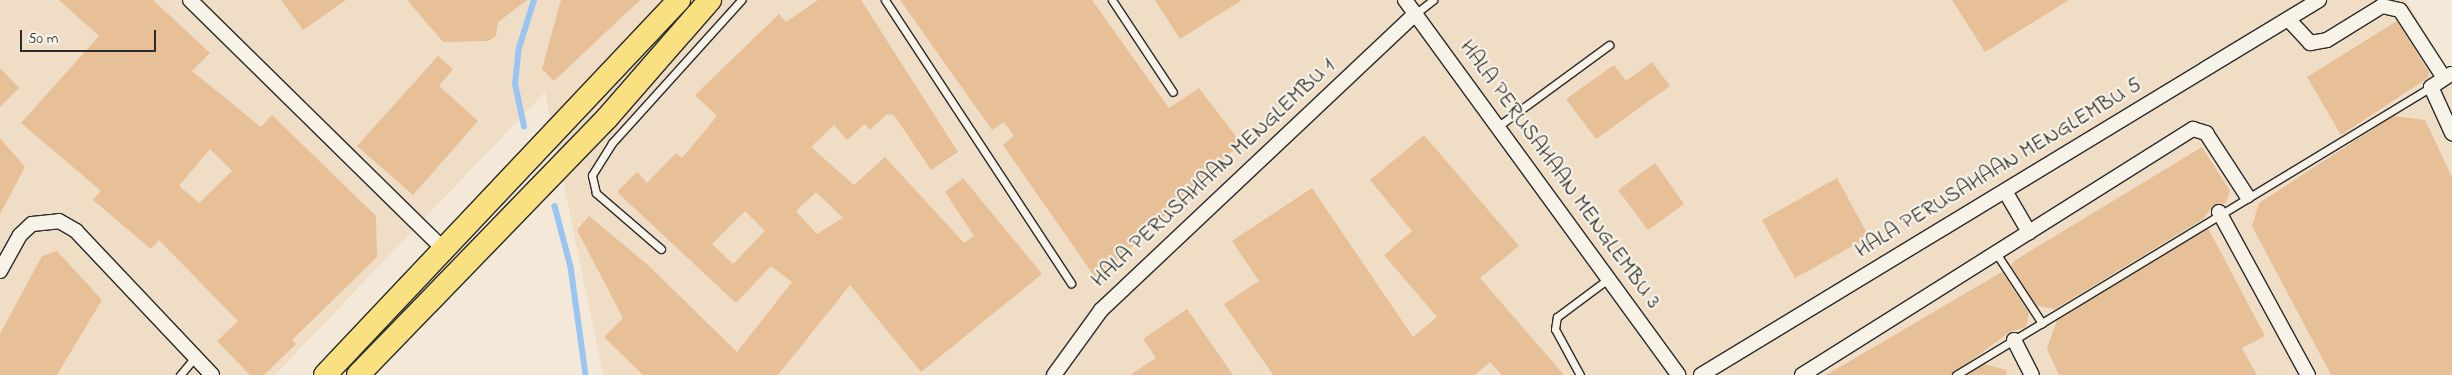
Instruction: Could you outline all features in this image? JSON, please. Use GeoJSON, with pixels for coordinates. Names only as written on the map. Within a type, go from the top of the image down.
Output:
{"type":"FeatureCollection","features":[{"type":"Feature","properties":{"kind":"main road"},"geometry":{"type":"LineString","coordinates":[[325,375],[441,248],[679,0]]}},
{"type":"Feature","properties":{"kind":"main road"},"geometry":{"type":"LineString","coordinates":[[359,374],[608,118],[710,0]]}},
{"type":"Feature","properties":{"kind":"street"},"geometry":{"type":"LineString","coordinates":[[190,0],[441,248]]}},
{"type":"Feature","properties":{"kind":"street","name":"HALA PERUSAHAAN MENGLEMBU 3"},"geometry":{"type":"LineString","coordinates":[[1405,0],[1678,375]]}},
{"type":"Feature","properties":{"kind":"street","name":"HALA PERUSAHAAN MENGLEMBU 5"},"geometry":{"type":"LineString","coordinates":[[1701,375],[2318,0]]}},
{"type":"Feature","properties":{"kind":"street"},"geometry":{"type":"LineString","coordinates":[[2288,19],[2310,43],[2328,40],[2382,6],[2400,10],[2448,76],[2431,87],[2452,133]]}},
{"type":"Feature","properties":{"kind":"street","name":"HALA PERUSAHAAN MENGLEMBU 1"},"geometry":{"type":"LineString","coordinates":[[1054,375],[1101,310],[1415,14]]}},
{"type":"Feature","properties":{"kind":"street"},"geometry":{"type":"LineString","coordinates":[[1802,375],[2194,129],[2206,133],[2247,196]]}},
{"type":"Feature","properties":{"kind":"street"},"geometry":{"type":"LineString","coordinates":[[2005,191],[2029,232]]}},
{"type":"Feature","properties":{"kind":"street"},"geometry":{"type":"LineString","coordinates":[[2219,212],[2308,375]]}},
{"type":"Feature","properties":{"kind":"street"},"geometry":{"type":"LineString","coordinates":[[0,271],[20,235],[32,224],[60,221],[76,232],[212,375]]}},
{"type":"Feature","properties":{"kind":"street"},"geometry":{"type":"LineString","coordinates":[[2014,340],[2032,375]]}},
{"type":"Feature","properties":{"kind":"lane"},"geometry":{"type":"LineString","coordinates":[[660,249],[596,193],[592,176],[612,143],[741,0]]}},
{"type":"Feature","properties":{"kind":"lane"},"geometry":{"type":"LineString","coordinates":[[885,0],[1071,283]]}},
{"type":"Feature","properties":{"kind":"lane"},"geometry":{"type":"LineString","coordinates":[[1112,0],[1173,92]]}},
{"type":"Feature","properties":{"kind":"lane"},"geometry":{"type":"LineString","coordinates":[[1415,14],[1433,0]]}},
{"type":"Feature","properties":{"kind":"lane"},"geometry":{"type":"LineString","coordinates":[[1497,126],[1609,45]]}},
{"type":"Feature","properties":{"kind":"lane"},"geometry":{"type":"LineString","coordinates":[[1956,375],[2219,212],[2431,87]]}},
{"type":"Feature","properties":{"kind":"lane"},"geometry":{"type":"LineString","coordinates":[[1996,253],[2042,323]]}},
{"type":"Feature","properties":{"kind":"lane"},"geometry":{"type":"LineString","coordinates":[[1580,375],[1555,329],[1557,316],[1608,279]]}},
{"type":"Feature","properties":{"kind":"lane"},"geometry":{"type":"LineString","coordinates":[[180,375],[195,357]]}},
{"type":"Feature","properties":{"kind":"shaded area"},"geometry":{"type":"Polygon","coordinates":[[[0,0],[2407,0],[2452,80],[2452,375],[603,375],[545,92],[275,375],[0,375],[0,0]]]}},
{"type":"Feature","properties":{"kind":"building"},"geometry":{"type":"Polygon","coordinates":[[[59,0],[153,0],[210,53],[192,71],[261,127],[272,115],[376,216],[377,257],[292,340],[296,344],[264,375],[250,375],[217,341],[238,321],[159,240],[151,249],[93,200],[101,191],[21,123],[99,36],[59,0]],[[210,149],[179,186],[199,203],[232,171],[210,149]]]}},
{"type":"Feature","properties":{"kind":"building"},"geometry":{"type":"Polygon","coordinates":[[[281,0],[346,0],[303,30],[281,0]]]}},
{"type":"Feature","properties":{"kind":"building"},"geometry":{"type":"Polygon","coordinates":[[[407,0],[527,0],[498,22],[496,36],[488,41],[443,42],[407,0]]]}},
{"type":"Feature","properties":{"kind":"building"},"geometry":{"type":"Polygon","coordinates":[[[561,0],[640,0],[554,81],[542,69],[561,0]]]}},
{"type":"Feature","properties":{"kind":"building"},"geometry":{"type":"Polygon","coordinates":[[[818,0],[861,0],[958,152],[931,170],[894,115],[887,114],[870,130],[865,124],[847,140],[834,125],[811,147],[854,185],[885,157],[964,243],[974,236],[945,192],[963,178],[1042,274],[921,372],[850,285],[778,375],[643,375],[604,337],[623,318],[577,230],[589,216],[649,266],[737,352],[792,282],[771,266],[736,303],[617,192],[637,172],[647,183],[676,153],[682,158],[717,116],[695,95],[779,14],[786,22],[818,0]],[[816,192],[796,211],[817,234],[843,218],[816,192]],[[745,211],[712,244],[733,264],[765,231],[745,211]]]}},
{"type":"Feature","properties":{"kind":"building"},"geometry":{"type":"Polygon","coordinates":[[[900,0],[1092,0],[1169,108],[1199,88],[1241,143],[1097,280],[1003,145],[1014,136],[1004,122],[992,130],[900,0]]]}},
{"type":"Feature","properties":{"kind":"building"},"geometry":{"type":"Polygon","coordinates":[[[1155,0],[1242,0],[1180,39],[1155,0]]]}},
{"type":"Feature","properties":{"kind":"building"},"geometry":{"type":"Polygon","coordinates":[[[1952,0],[2069,0],[1985,52],[1952,0]]]}},
{"type":"Feature","properties":{"kind":"building"},"geometry":{"type":"Polygon","coordinates":[[[2397,21],[2429,72],[2428,78],[2341,135],[2307,77],[2397,21]]]}},
{"type":"Feature","properties":{"kind":"building"},"geometry":{"type":"Polygon","coordinates":[[[438,56],[453,69],[439,86],[478,121],[413,195],[357,146],[438,56]]]}},
{"type":"Feature","properties":{"kind":"building"},"geometry":{"type":"Polygon","coordinates":[[[1652,62],[1670,86],[1596,139],[1566,99],[1614,65],[1626,81],[1652,62]]]}},
{"type":"Feature","properties":{"kind":"building"},"geometry":{"type":"Polygon","coordinates":[[[0,68],[19,88],[0,107],[0,68]]]}},
{"type":"Feature","properties":{"kind":"building"},"geometry":{"type":"Polygon","coordinates":[[[2393,116],[2425,120],[2452,177],[2452,375],[2331,375],[2252,226],[2259,203],[2393,116]]]}},
{"type":"Feature","properties":{"kind":"building"},"geometry":{"type":"Polygon","coordinates":[[[1424,135],[1519,246],[1480,278],[1564,375],[1502,375],[1490,362],[1475,375],[1273,375],[1224,304],[1259,281],[1232,241],[1312,188],[1413,337],[1437,317],[1384,255],[1412,231],[1370,180],[1424,135]]]}},
{"type":"Feature","properties":{"kind":"building"},"geometry":{"type":"Polygon","coordinates":[[[0,138],[25,167],[0,214],[0,138]]]}},
{"type":"Feature","properties":{"kind":"building"},"geometry":{"type":"Polygon","coordinates":[[[2202,147],[2230,191],[2226,203],[2214,205],[2203,219],[2055,309],[2037,306],[2011,266],[2014,261],[2202,147]]]}},
{"type":"Feature","properties":{"kind":"building"},"geometry":{"type":"Polygon","coordinates":[[[1655,163],[1684,204],[1648,230],[1618,190],[1655,163]]]}},
{"type":"Feature","properties":{"kind":"building"},"geometry":{"type":"Polygon","coordinates":[[[1837,178],[1869,237],[1795,278],[1762,220],[1837,178]]]}},
{"type":"Feature","properties":{"kind":"building"},"geometry":{"type":"Polygon","coordinates":[[[2208,228],[2265,336],[2242,348],[2257,375],[2059,375],[2047,349],[2057,320],[2208,228]]]}},
{"type":"Feature","properties":{"kind":"building"},"geometry":{"type":"Polygon","coordinates":[[[57,251],[102,300],[57,375],[0,375],[0,334],[42,256],[57,251]]]}},
{"type":"Feature","properties":{"kind":"building"},"geometry":{"type":"Polygon","coordinates":[[[2002,272],[2029,313],[2026,327],[2010,332],[1951,375],[1826,375],[2002,272]]]}},
{"type":"Feature","properties":{"kind":"building"},"geometry":{"type":"Polygon","coordinates":[[[1187,309],[1233,375],[1130,375],[1156,358],[1143,339],[1187,309]]]}},
{"type":"Feature","properties":{"kind":"building"},"geometry":{"type":"Polygon","coordinates":[[[1984,364],[2007,370],[2006,375],[1966,375],[1984,364]]]}},
{"type":"Feature","properties":{"kind":"waterway"},"geometry":{"type":"LineString","coordinates":[[524,127],[515,84],[519,48],[534,0]]}},
{"type":"Feature","properties":{"kind":"waterway"},"geometry":{"type":"LineString","coordinates":[[555,206],[571,267],[586,375]]}}]}
